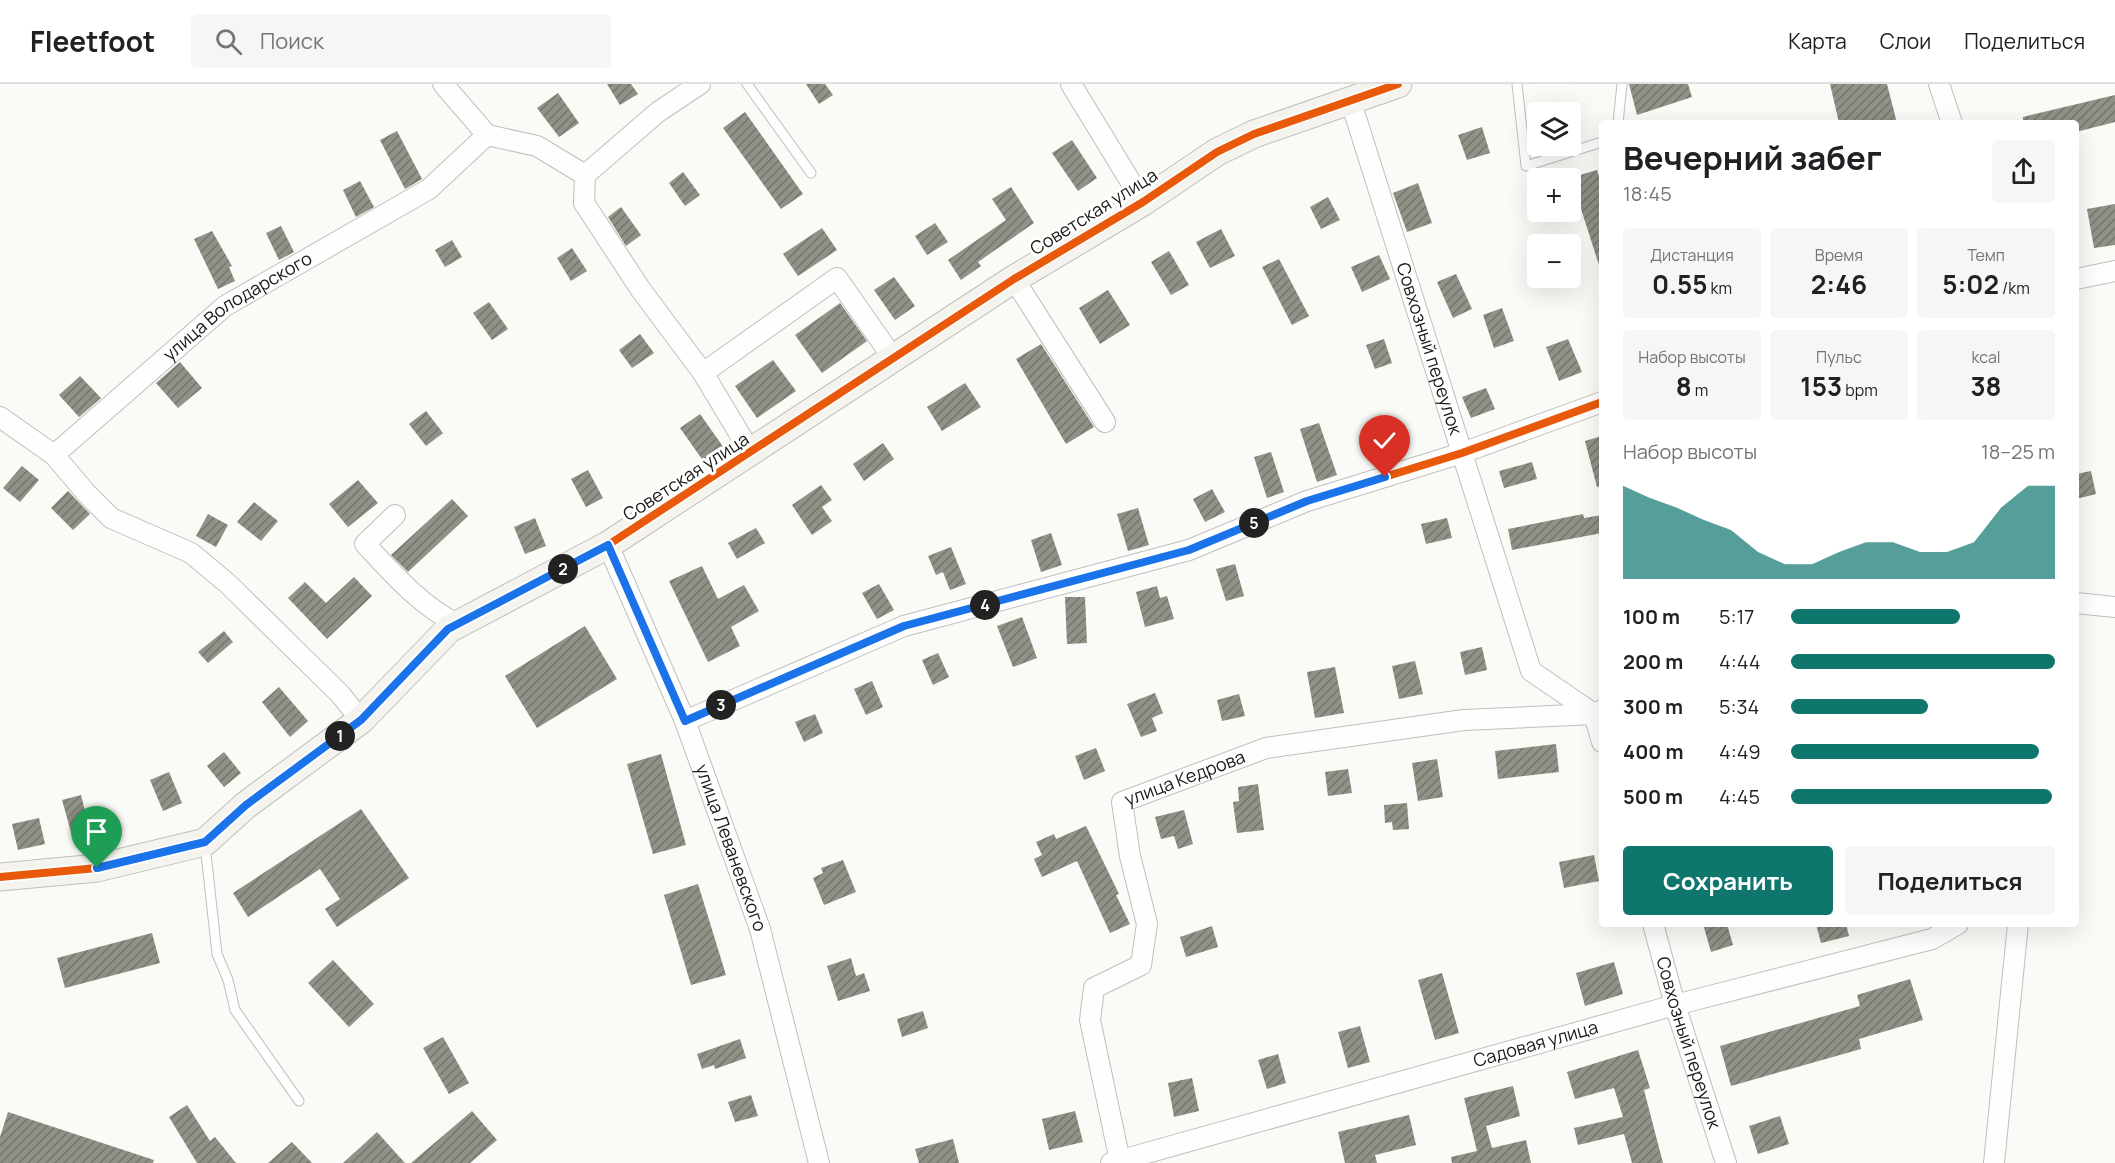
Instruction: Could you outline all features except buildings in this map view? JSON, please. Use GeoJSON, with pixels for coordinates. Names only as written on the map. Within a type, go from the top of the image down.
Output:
{"type":"FeatureCollection","features":[{"type":"Feature","properties":{"kind":"street"},"geometry":{"type":"LineString","coordinates":[[443,84],[487,135],[537,146],[585,175]]}},
{"type":"Feature","properties":{"kind":"street"},"geometry":{"type":"LineString","coordinates":[[1071,84],[1143,202]]}},
{"type":"Feature","properties":{"kind":"street","name":"Советская улица"},"geometry":{"type":"LineString","coordinates":[[0,877],[97,868],[205,842],[246,805],[361,720],[448,629],[608,545],[1014,279],[1143,202],[1217,152],[1254,134],[1398,84]]}},
{"type":"Feature","properties":{"kind":"street"},"geometry":{"type":"LineString","coordinates":[[1939,84],[1951,120]]}},
{"type":"Feature","properties":{"kind":"street"},"geometry":{"type":"LineString","coordinates":[[692,87],[658,112],[585,175],[584,203],[641,290],[703,373],[751,453]]}},
{"type":"Feature","properties":{"kind":"street","name":"Совхозный переулок"},"geometry":{"type":"LineString","coordinates":[[1350,99],[1531,671],[1598,712]]}},
{"type":"Feature","properties":{"kind":"street","name":"улица Володарского"},"geometry":{"type":"LineString","coordinates":[[54,455],[225,306],[429,189],[487,135]]}},
{"type":"Feature","properties":{"kind":"street"},"geometry":{"type":"LineString","coordinates":[[2079,278],[2115,271]]}},
{"type":"Feature","properties":{"kind":"street"},"geometry":{"type":"LineString","coordinates":[[703,373],[837,278],[893,358]]}},
{"type":"Feature","properties":{"kind":"street"},"geometry":{"type":"LineString","coordinates":[[1014,279],[1105,422]]}},
{"type":"Feature","properties":{"kind":"street"},"geometry":{"type":"LineString","coordinates":[[685,721],[904,626],[1189,550],[1307,501],[1462,453],[1599,403]]}},
{"type":"Feature","properties":{"kind":"street"},"geometry":{"type":"LineString","coordinates":[[0,417],[54,455],[111,518],[190,553],[227,583],[340,694],[361,720]]}},
{"type":"Feature","properties":{"kind":"street"},"geometry":{"type":"LineString","coordinates":[[395,515],[365,544],[409,591],[442,616],[457,624]]}},
{"type":"Feature","properties":{"kind":"street","name":"улица Леваневского"},"geometry":{"type":"LineString","coordinates":[[608,545],[685,721],[760,929],[819,1163]]}},
{"type":"Feature","properties":{"kind":"street"},"geometry":{"type":"LineString","coordinates":[[2079,603],[2115,606]]}},
{"type":"Feature","properties":{"kind":"street","name":"улица Кедрова"},"geometry":{"type":"LineString","coordinates":[[1116,1162],[1090,1020],[1094,988],[1141,965],[1146,934],[1147,924],[1130,856],[1122,802],[1266,748],[1464,720],[1598,712]]}},
{"type":"Feature","properties":{"kind":"street","name":"Совхозный переулок"},"geometry":{"type":"LineString","coordinates":[[1654,927],[1675,1005],[1726,1163]]}},
{"type":"Feature","properties":{"kind":"street","name":"Садовая улица"},"geometry":{"type":"LineString","coordinates":[[1116,1162],[1675,1005],[1932,939],[1953,927]]}},
{"type":"Feature","properties":{"kind":"street"},"geometry":{"type":"LineString","coordinates":[[1994,1163],[2018,927]]}},
{"type":"Feature","properties":{"kind":"lane"},"geometry":{"type":"LineString","coordinates":[[747,84],[811,173]]}},
{"type":"Feature","properties":{"kind":"lane"},"geometry":{"type":"LineString","coordinates":[[1517,84],[1526,166],[1599,143]]}},
{"type":"Feature","properties":{"kind":"lane"},"geometry":{"type":"LineString","coordinates":[[1618,120],[1622,84]]}},
{"type":"Feature","properties":{"kind":"lane"},"geometry":{"type":"LineString","coordinates":[[205,842],[217,954],[228,980],[235,1010],[299,1101]]}},
{"type":"Feature","properties":{"kind":"cycle path"},"geometry":{"type":"LineString","coordinates":[[0,877],[97,868],[205,842],[246,805],[361,720],[449,629],[608,545],[1014,279],[1143,202],[1217,152],[1254,134],[1398,84]]}},
{"type":"Feature","properties":{"kind":"cycle path"},"geometry":{"type":"LineString","coordinates":[[685,721],[904,626],[1189,550],[1307,501],[1462,453],[1599,403]]}},
{"type":"Feature","properties":{"kind":"route"},"geometry":{"type":"LineString","coordinates":[[97,868],[205,842],[246,805],[361,720],[448,629],[608,545],[685,721],[904,626],[1189,550],[1307,501],[1385,477]]}}]}
